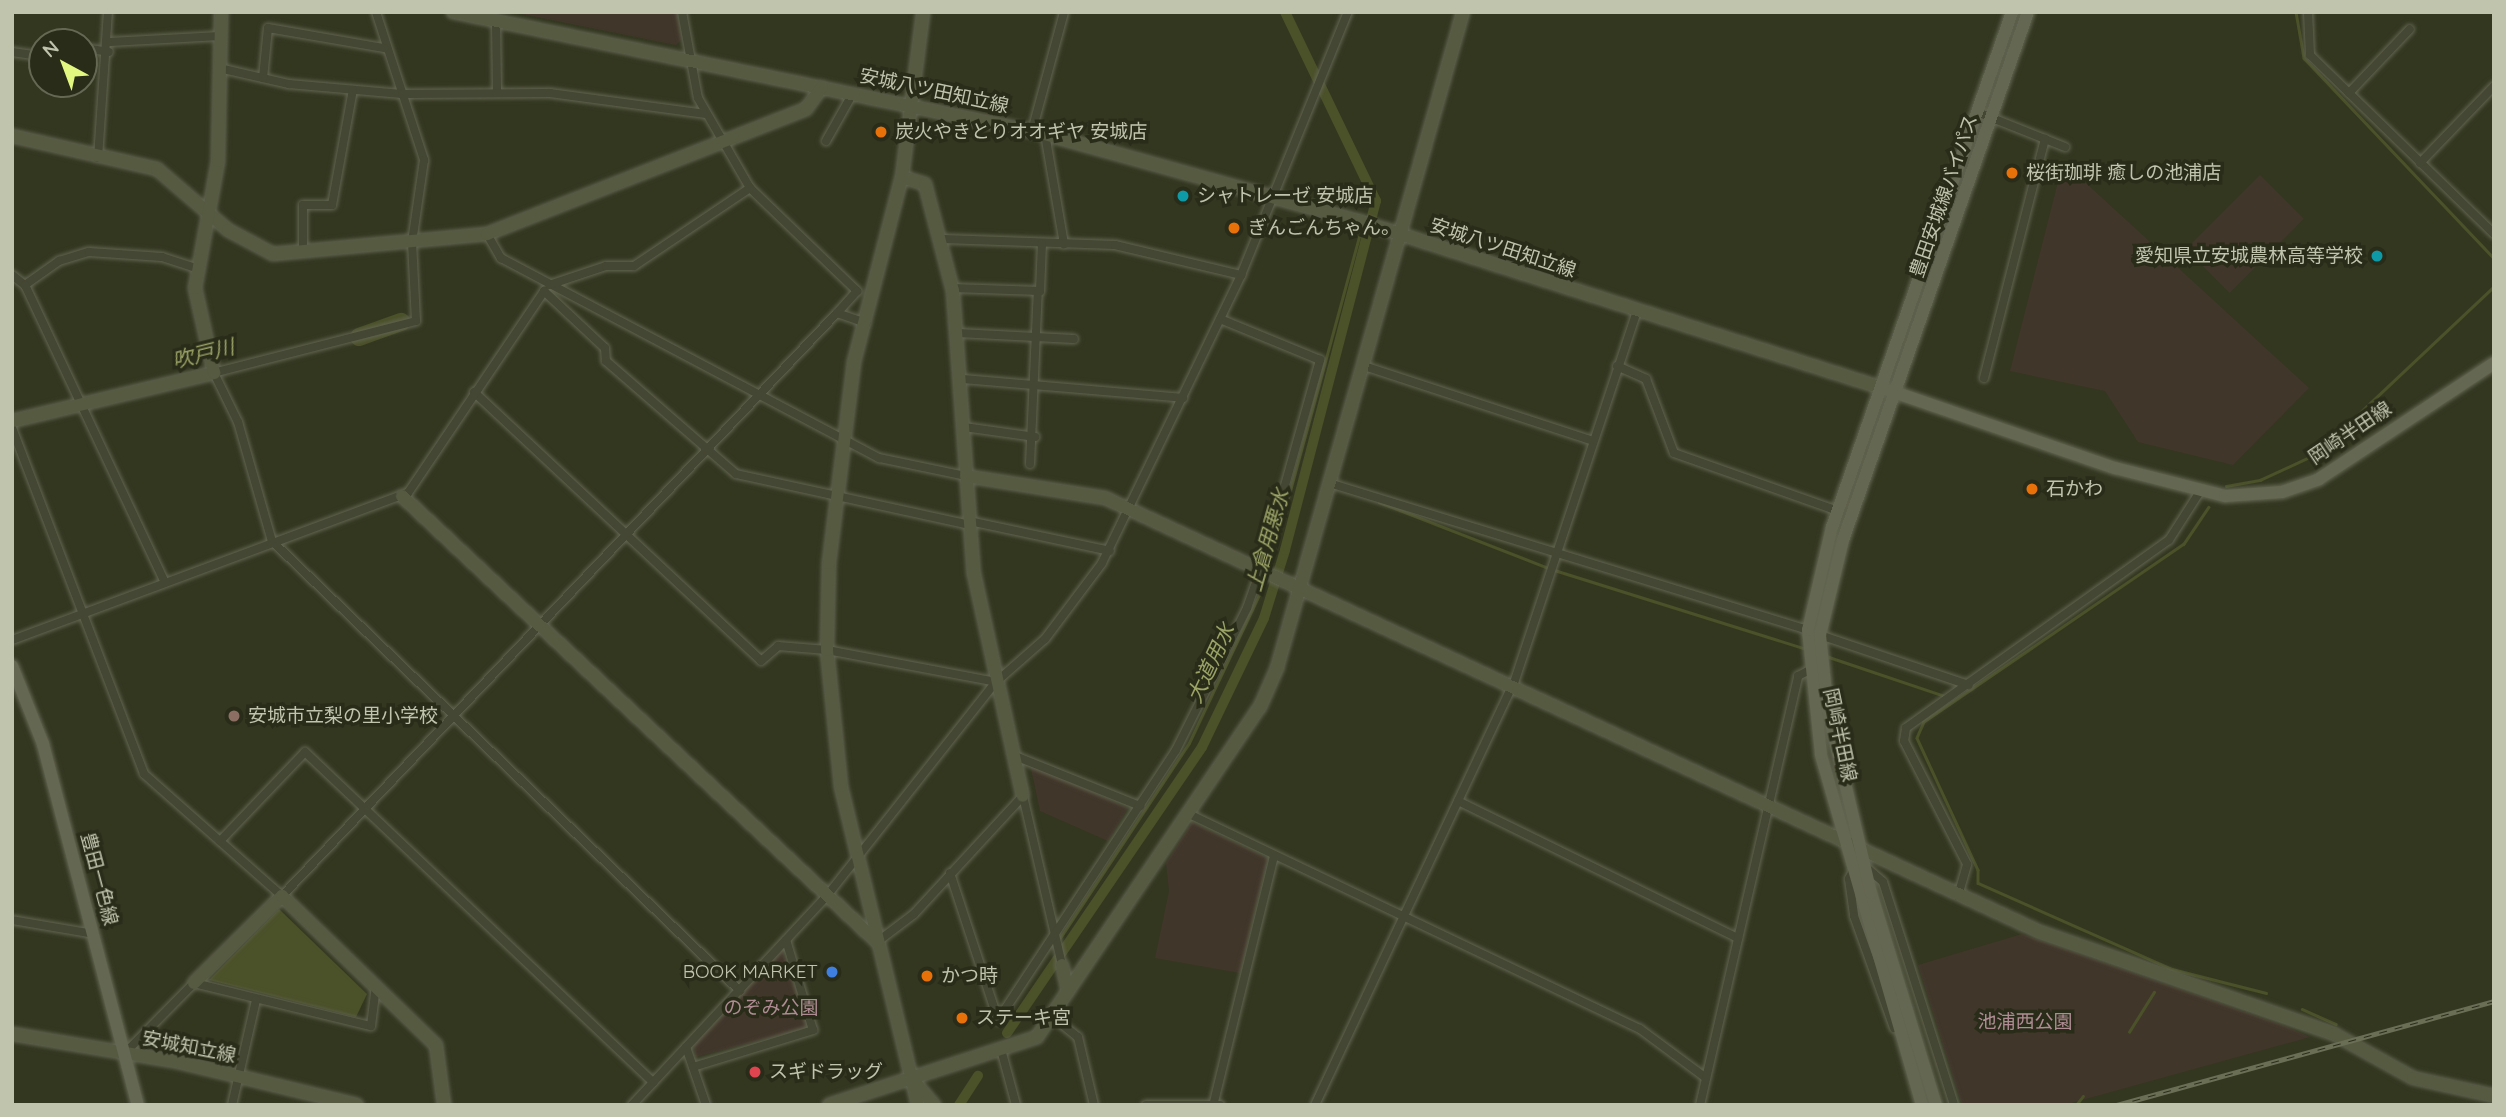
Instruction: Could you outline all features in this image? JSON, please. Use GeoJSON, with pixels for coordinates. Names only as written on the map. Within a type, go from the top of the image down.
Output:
{"type":"FeatureCollection","features":[{"type":"Feature","properties":{"kind":"main road","name":"豊田安城線バイパス"},"geometry":{"type":"LineString","coordinates":[[1882,388],[2012,12]]}},
{"type":"Feature","properties":{"kind":"main road","name":"豊田安城線バイパス"},"geometry":{"type":"LineString","coordinates":[[1895,393],[2028,12]]}},
{"type":"Feature","properties":{"kind":"main road","name":"岡崎半田線"},"geometry":{"type":"LineString","coordinates":[[1920,1105],[1897,998],[1860,868],[1846,846],[1808,671],[1838,511],[1882,388],[2115,468],[2225,496],[2281,492],[2319,479],[2494,363]]}},
{"type":"Feature","properties":{"kind":"main road","name":"岡崎半田線"},"geometry":{"type":"LineString","coordinates":[[1860,868],[1862,851],[1828,711],[1814,633],[1895,393]]}},
{"type":"Feature","properties":{"kind":"main road","name":"豊田一色線"},"geometry":{"type":"LineString","coordinates":[[12,666],[43,744],[138,1105]]}},
{"type":"Feature","properties":{"kind":"main road","name":"岡崎半田線"},"geometry":{"type":"LineString","coordinates":[[1897,998],[1936,1105]]}},
{"type":"Feature","properties":{"kind":"street"},"geometry":{"type":"LineString","coordinates":[[98,158],[109,47],[108,12]]}},
{"type":"Feature","properties":{"kind":"street"},"geometry":{"type":"LineString","coordinates":[[221,12],[219,149],[198,269],[197,308],[214,373],[238,422],[272,541],[740,990]]}},
{"type":"Feature","properties":{"kind":"street"},"geometry":{"type":"LineString","coordinates":[[12,421],[80,407],[416,321],[412,242],[424,160],[384,48],[376,12]]}},
{"type":"Feature","properties":{"kind":"street","name":"安城八ツ田知立線"},"geometry":{"type":"LineString","coordinates":[[453,12],[691,62],[914,104],[1039,132],[1359,221],[1882,388]]}},
{"type":"Feature","properties":{"kind":"street"},"geometry":{"type":"LineString","coordinates":[[123,1055],[282,896],[626,540],[857,290],[750,188],[706,114],[691,62],[682,12]]}},
{"type":"Feature","properties":{"kind":"street"},"geometry":{"type":"LineString","coordinates":[[918,1105],[876,942],[841,786],[827,650],[829,563],[849,440],[854,362],[902,177],[914,104],[923,12]]}},
{"type":"Feature","properties":{"kind":"street"},"geometry":{"type":"LineString","coordinates":[[1064,12],[1039,132],[1064,244]]}},
{"type":"Feature","properties":{"kind":"street"},"geometry":{"type":"LineString","coordinates":[[632,1105],[826,897],[856,855],[996,682],[1045,639],[1110,551],[1276,197],[1348,12]]}},
{"type":"Feature","properties":{"kind":"street"},"geometry":{"type":"LineString","coordinates":[[829,1105],[1026,1045],[1054,1017],[1068,991],[1260,707],[1300,586],[1360,365],[1463,12]]}},
{"type":"Feature","properties":{"kind":"street"},"geometry":{"type":"LineString","coordinates":[[2308,12],[2311,55],[2494,234]]}},
{"type":"Feature","properties":{"kind":"street"},"geometry":{"type":"LineString","coordinates":[[496,20],[497,93]]}},
{"type":"Feature","properties":{"kind":"street"},"geometry":{"type":"LineString","coordinates":[[263,78],[268,28],[384,48]]}},
{"type":"Feature","properties":{"kind":"street"},"geometry":{"type":"LineString","coordinates":[[2349,93],[2410,29]]}},
{"type":"Feature","properties":{"kind":"street"},"geometry":{"type":"LineString","coordinates":[[98,47],[220,36]]}},
{"type":"Feature","properties":{"kind":"street"},"geometry":{"type":"LineString","coordinates":[[219,68],[263,78],[353,90],[402,94],[497,93],[706,114]]}},
{"type":"Feature","properties":{"kind":"street"},"geometry":{"type":"LineString","coordinates":[[2420,163],[2494,86]]}},
{"type":"Feature","properties":{"kind":"street"},"geometry":{"type":"LineString","coordinates":[[12,136],[98,158],[157,169],[250,245],[274,254],[487,234],[806,109],[822,87]]}},
{"type":"Feature","properties":{"kind":"street"},"geometry":{"type":"LineString","coordinates":[[303,251],[303,205],[332,205],[353,90]]}},
{"type":"Feature","properties":{"kind":"street"},"geometry":{"type":"LineString","coordinates":[[826,141],[853,93]]}},
{"type":"Feature","properties":{"kind":"street"},"geometry":{"type":"LineString","coordinates":[[1977,112],[2065,146]]}},
{"type":"Feature","properties":{"kind":"street"},"geometry":{"type":"LineString","coordinates":[[1984,378],[2045,139]]}},
{"type":"Feature","properties":{"kind":"street"},"geometry":{"type":"LineString","coordinates":[[902,177],[925,184],[943,239],[963,379],[969,523],[996,682],[1015,756],[1052,934],[1068,991]]}},
{"type":"Feature","properties":{"kind":"street"},"geometry":{"type":"LineString","coordinates":[[12,640],[85,615],[272,541],[402,496],[550,284],[606,266],[634,265],[750,188]]}},
{"type":"Feature","properties":{"kind":"street"},"geometry":{"type":"LineString","coordinates":[[487,234],[501,258],[758,395],[849,440],[884,461],[966,476],[1089,492],[1514,683],[1769,805],[1846,846],[2040,932],[2334,1034],[2413,1078],[2494,1096]]}},
{"type":"Feature","properties":{"kind":"street"},"geometry":{"type":"LineString","coordinates":[[943,239],[1115,245],[1241,275]]}},
{"type":"Feature","properties":{"kind":"street"},"geometry":{"type":"LineString","coordinates":[[1030,464],[1035,437],[1034,386],[1042,243]]}},
{"type":"Feature","properties":{"kind":"street"},"geometry":{"type":"LineString","coordinates":[[25,285],[58,261],[89,252],[162,257],[198,269]]}},
{"type":"Feature","properties":{"kind":"street"},"geometry":{"type":"LineString","coordinates":[[12,275],[25,285],[165,583]]}},
{"type":"Feature","properties":{"kind":"street"},"geometry":{"type":"LineString","coordinates":[[952,288],[1038,291]]}},
{"type":"Feature","properties":{"kind":"street"},"geometry":{"type":"LineString","coordinates":[[544,291],[605,348],[606,361],[736,474],[840,493],[969,523],[1110,551]]}},
{"type":"Feature","properties":{"kind":"street"},"geometry":{"type":"LineString","coordinates":[[1315,1105],[1514,683],[1591,440],[1637,311]]}},
{"type":"Feature","properties":{"kind":"street"},"geometry":{"type":"LineString","coordinates":[[837,313],[866,323]]}},
{"type":"Feature","properties":{"kind":"street"},"geometry":{"type":"LineString","coordinates":[[950,873],[998,1020],[1052,934],[1140,806],[1213,681],[1263,569],[1320,360],[1220,319]]}},
{"type":"Feature","properties":{"kind":"street"},"geometry":{"type":"LineString","coordinates":[[958,333],[1074,338]]}},
{"type":"Feature","properties":{"kind":"street"},"geometry":{"type":"LineString","coordinates":[[1360,365],[1591,440]]}},
{"type":"Feature","properties":{"kind":"street"},"geometry":{"type":"LineString","coordinates":[[1616,366],[1646,379],[1674,453],[1838,511]]}},
{"type":"Feature","properties":{"kind":"street"},"geometry":{"type":"LineString","coordinates":[[963,379],[1183,398]]}},
{"type":"Feature","properties":{"kind":"street"},"geometry":{"type":"LineString","coordinates":[[474,392],[626,540],[761,661],[778,646],[827,650],[996,682]]}},
{"type":"Feature","properties":{"kind":"street"},"geometry":{"type":"LineString","coordinates":[[964,426],[1035,437]]}},
{"type":"Feature","properties":{"kind":"street"},"geometry":{"type":"LineString","coordinates":[[12,428],[144,774],[282,896],[436,1045],[444,1105]]}},
{"type":"Feature","properties":{"kind":"street"},"geometry":{"type":"LineString","coordinates":[[1329,483],[1556,550],[1969,685]]}},
{"type":"Feature","properties":{"kind":"street"},"geometry":{"type":"LineString","coordinates":[[1958,896],[1967,864],[1904,740],[1913,718],[1969,685],[2169,540],[2201,490]]}},
{"type":"Feature","properties":{"kind":"street"},"geometry":{"type":"LineString","coordinates":[[402,496],[876,942]]}},
{"type":"Feature","properties":{"kind":"street"},"geometry":{"type":"LineString","coordinates":[[1700,1105],[1798,676],[1808,671]]}},
{"type":"Feature","properties":{"kind":"street"},"geometry":{"type":"LineString","coordinates":[[220,841],[305,752],[653,1082]]}},
{"type":"Feature","properties":{"kind":"street"},"geometry":{"type":"LineString","coordinates":[[1015,756],[1140,806]]}},
{"type":"Feature","properties":{"kind":"street"},"geometry":{"type":"LineString","coordinates":[[876,942],[914,914],[1023,796]]}},
{"type":"Feature","properties":{"kind":"street"},"geometry":{"type":"LineString","coordinates":[[1458,801],[1738,938]]}},
{"type":"Feature","properties":{"kind":"street"},"geometry":{"type":"LineString","coordinates":[[1189,814],[1404,914],[1640,1029],[1706,1078]]}},
{"type":"Feature","properties":{"kind":"street"},"geometry":{"type":"LineString","coordinates":[[1146,1105],[1217,1104],[1274,855]]}},
{"type":"Feature","properties":{"kind":"street"},"geometry":{"type":"LineString","coordinates":[[1920,1105],[1854,916],[1849,879],[1860,868],[1883,882],[1954,1105]]}},
{"type":"Feature","properties":{"kind":"street"},"geometry":{"type":"LineString","coordinates":[[12,920],[94,934]]}},
{"type":"Feature","properties":{"kind":"street"},"geometry":{"type":"LineString","coordinates":[[693,1067],[813,1030],[786,940]]}},
{"type":"Feature","properties":{"kind":"street"},"geometry":{"type":"LineString","coordinates":[[194,983],[371,1026],[376,986]]}},
{"type":"Feature","properties":{"kind":"street"},"geometry":{"type":"LineString","coordinates":[[232,1105],[256,1000]]}},
{"type":"Feature","properties":{"kind":"street"},"geometry":{"type":"LineString","coordinates":[[1054,1017],[1078,1037],[1094,1105]]}},
{"type":"Feature","properties":{"kind":"street","name":"安城知立線"},"geometry":{"type":"LineString","coordinates":[[12,1034],[237,1075],[357,1105]]}},
{"type":"Feature","properties":{"kind":"street"},"geometry":{"type":"LineString","coordinates":[[686,1047],[706,1105]]}},
{"type":"Feature","properties":{"kind":"street"},"geometry":{"type":"LineString","coordinates":[[1002,1053],[1016,1105]]}},
{"type":"Feature","properties":{"kind":"street"},"geometry":{"type":"LineString","coordinates":[[913,1080],[934,1105]]}},
{"type":"Feature","properties":{"kind":"green space"},"geometry":{"type":"Polygon","coordinates":[[[512,12],[677,12],[682,39],[676,45],[512,12]]]}},
{"type":"Feature","properties":{"kind":"green space"},"geometry":{"type":"Polygon","coordinates":[[[2063,162],[2309,388],[2233,465],[2138,442],[2105,391],[2010,371],[2063,162]]]}},
{"type":"Feature","properties":{"kind":"green space"},"geometry":{"type":"Polygon","coordinates":[[[2260,175],[2304,219],[2230,293],[2186,249],[2260,175]]]}},
{"type":"Feature","properties":{"kind":"green space"},"geometry":{"type":"Polygon","coordinates":[[[1030,764],[1128,808],[1108,841],[1040,811],[1030,764]]]}},
{"type":"Feature","properties":{"kind":"green space"},"geometry":{"type":"Polygon","coordinates":[[[1192,822],[1268,858],[1240,973],[1155,958],[1169,891],[1166,863],[1192,822]]]}},
{"type":"Feature","properties":{"kind":"green space","name":"池浦西公園"},"geometry":{"type":"Polygon","coordinates":[[[2022,934],[2310,1037],[2064,1105],[1962,1105],[1918,965],[2022,934]]]}},
{"type":"Feature","properties":{"kind":"green space","name":"のぞみ公園"},"geometry":{"type":"Polygon","coordinates":[[[782,950],[808,1023],[804,1029],[695,1057],[694,1045],[782,950]]]}},
{"type":"Feature","properties":{"kind":"shaded area"},"geometry":{"type":"Polygon","coordinates":[[[279,909],[367,994],[356,1017],[209,980],[279,909]]]}},
{"type":"Feature","properties":{"kind":"waterway","name":"上倉用悪水"},"geometry":{"type":"LineString","coordinates":[[1007,1033],[1202,747],[1264,618],[1285,550],[1376,201],[1285,12]]}},
{"type":"Feature","properties":{"kind":"waterway"},"geometry":{"type":"LineString","coordinates":[[2296,12],[2304,58],[2494,258]]}},
{"type":"Feature","properties":{"kind":"waterway","name":"大道用水"},"geometry":{"type":"LineString","coordinates":[[1269,568],[1359,237]]}},
{"type":"Feature","properties":{"kind":"waterway"},"geometry":{"type":"LineString","coordinates":[[2226,486],[2260,480],[2316,454],[2494,286]]}},
{"type":"Feature","properties":{"kind":"waterway","name":"吹戸川"},"geometry":{"type":"LineString","coordinates":[[359,337],[401,322]]}},
{"type":"Feature","properties":{"kind":"waterway"},"geometry":{"type":"LineString","coordinates":[[1379,502],[1548,568],[1806,649]]}},
{"type":"Feature","properties":{"kind":"waterway"},"geometry":{"type":"LineString","coordinates":[[2209,507],[2184,544],[1924,722],[1917,738],[1978,870],[1978,883],[2172,969],[2266,993]]}},
{"type":"Feature","properties":{"kind":"waterway","name":"大道用水"},"geometry":{"type":"LineString","coordinates":[[1058,941],[1189,743],[1267,578]]}},
{"type":"Feature","properties":{"kind":"waterway"},"geometry":{"type":"LineString","coordinates":[[1826,656],[1945,696]]}},
{"type":"Feature","properties":{"kind":"waterway"},"geometry":{"type":"LineString","coordinates":[[2129,1032],[2154,992]]}},
{"type":"Feature","properties":{"kind":"waterway"},"geometry":{"type":"LineString","coordinates":[[2302,1009],[2336,1024]]}},
{"type":"Feature","properties":{"kind":"waterway","name":"上倉用悪水"},"geometry":{"type":"LineString","coordinates":[[959,1105],[978,1076]]}},
{"type":"Feature","properties":{"kind":"waterway"},"geometry":{"type":"LineString","coordinates":[[2076,1105],[2083,1096]]}},
{"type":"Feature","properties":{"kind":"railway"},"geometry":{"type":"LineString","coordinates":[[2117,1105],[2494,1001]]}},
{"type":"Feature","properties":{"kind":"place","name":"炭火やきとりオオギヤ 安城店"},"geometry":{"type":"Point","coordinates":[881,132]}},
{"type":"Feature","properties":{"kind":"place","name":"桜街珈琲 癒しの池浦店"},"geometry":{"type":"Point","coordinates":[2012,173]}},
{"type":"Feature","properties":{"kind":"place","name":"シャトレーゼ 安城店"},"geometry":{"type":"Point","coordinates":[1183,196]}},
{"type":"Feature","properties":{"kind":"place","name":"ぎんごんちゃん。"},"geometry":{"type":"Point","coordinates":[1234,228]}},
{"type":"Feature","properties":{"kind":"place","name":"愛知県立安城農林高等学校"},"geometry":{"type":"Point","coordinates":[2377,256]}},
{"type":"Feature","properties":{"kind":"place","name":"石かわ"},"geometry":{"type":"Point","coordinates":[2032,489]}},
{"type":"Feature","properties":{"kind":"place","name":"安城市立梨の里小学校"},"geometry":{"type":"Point","coordinates":[234,716]}},
{"type":"Feature","properties":{"kind":"place","name":"BOOK MARKET"},"geometry":{"type":"Point","coordinates":[832,972]}},
{"type":"Feature","properties":{"kind":"place","name":"かつ時"},"geometry":{"type":"Point","coordinates":[927,976]}},
{"type":"Feature","properties":{"kind":"place","name":"ステーキ宮"},"geometry":{"type":"Point","coordinates":[962,1018]}},
{"type":"Feature","properties":{"kind":"place","name":"スギドラッグ"},"geometry":{"type":"Point","coordinates":[755,1072]}}]}
